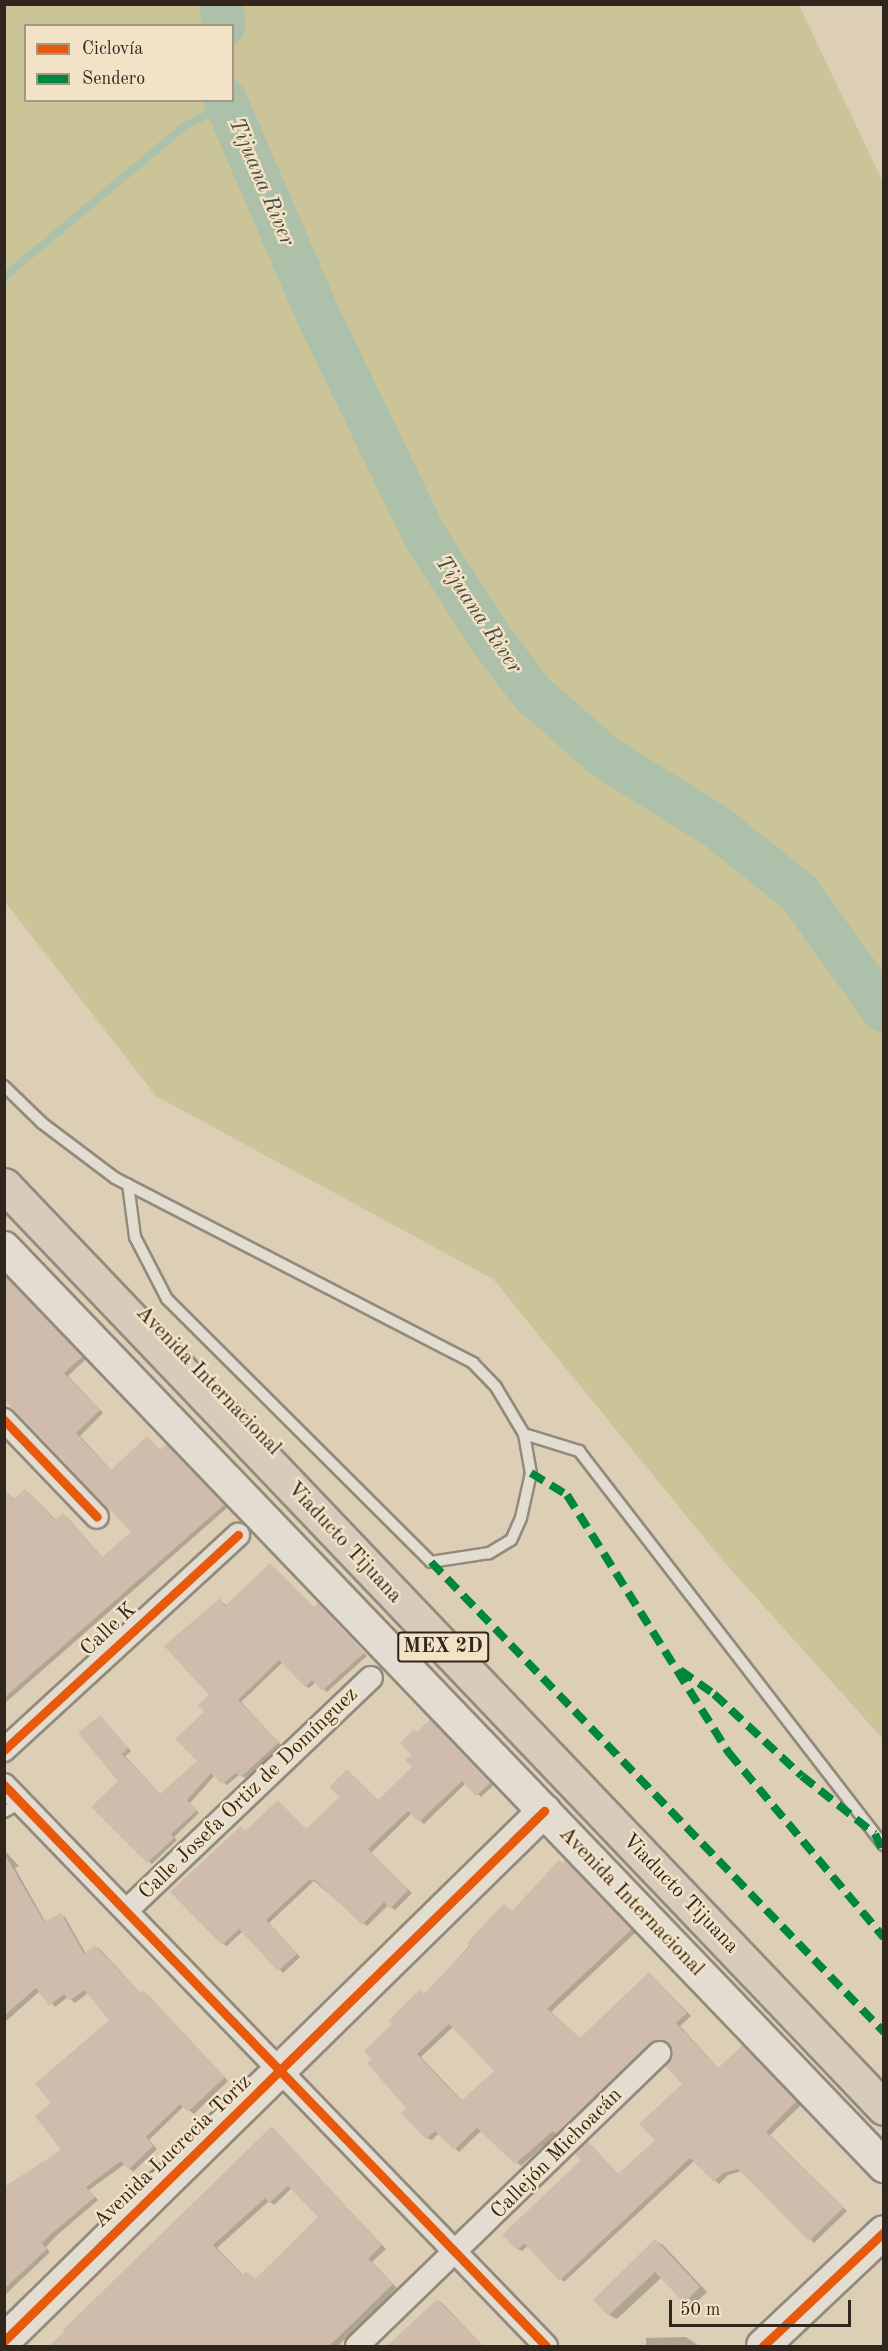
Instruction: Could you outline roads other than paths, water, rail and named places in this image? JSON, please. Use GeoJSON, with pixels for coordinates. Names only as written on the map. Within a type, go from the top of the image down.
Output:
{"type":"FeatureCollection","features":[{"type":"Feature","properties":{"kind":"highway","name":"Avenida Internacional"},"geometry":{"type":"LineString","coordinates":[[4,1168],[884,2089]]}},
{"type":"Feature","properties":{"kind":"highway","name":"Viaducto Tijuana"},"geometry":{"type":"LineString","coordinates":[[4,1185],[884,2108]]}},
{"type":"Feature","properties":{"kind":"highway","name":"Viaducto Tijuana"},"geometry":{"type":"LineString","coordinates":[[4,1200],[884,2122]]}},
{"type":"Feature","properties":{"kind":"highway","name":"Avenida Internacional"},"geometry":{"type":"LineString","coordinates":[[4,1212],[884,2132]]}},
{"type":"Feature","properties":{"kind":"main road","name":"Avenida Internacional"},"geometry":{"type":"LineString","coordinates":[[4,1248],[884,2166]]}},
{"type":"Feature","properties":{"kind":"main road","name":"Avenida Lucrecia Toriz"},"geometry":{"type":"LineString","coordinates":[[4,2341],[281,2072],[544,1811]]}},
{"type":"Feature","properties":{"kind":"main road"},"geometry":{"type":"LineString","coordinates":[[763,2346],[884,2232]]}},
{"type":"Feature","properties":{"kind":"street"},"geometry":{"type":"LineString","coordinates":[[4,1420],[97,1517]]}},
{"type":"Feature","properties":{"kind":"street","name":"Calle K"},"geometry":{"type":"LineString","coordinates":[[4,1750],[238,1535]]}},
{"type":"Feature","properties":{"kind":"street","name":"Calle Josefa Ortiz de Domínguez"},"geometry":{"type":"LineString","coordinates":[[126,1911],[371,1678]]}},
{"type":"Feature","properties":{"kind":"street"},"geometry":{"type":"LineString","coordinates":[[4,1785],[13,1807],[126,1911],[546,2346]]}},
{"type":"Feature","properties":{"kind":"street","name":"Callejón Michoacán"},"geometry":{"type":"LineString","coordinates":[[357,2346],[455,2254],[659,2054]]}},
{"type":"Feature","properties":{"kind":"lane"},"geometry":{"type":"LineString","coordinates":[[4,1086],[42,1123],[128,1184],[473,1364],[496,1387],[524,1434],[531,1473],[521,1518],[512,1540],[489,1553],[431,1562],[167,1299],[135,1237],[128,1184]]}},
{"type":"Feature","properties":{"kind":"lane"},"geometry":{"type":"LineString","coordinates":[[524,1434],[579,1451],[884,1845]]}},
{"type":"Feature","properties":{"kind":"waterway","name":"Tijuana River"},"geometry":{"type":"LineString","coordinates":[[222,4],[223,24]]}},
{"type":"Feature","properties":{"kind":"waterway","name":"Tijuana River"},"geometry":{"type":"LineString","coordinates":[[226,102],[318,315],[425,536],[490,638],[533,694],[605,757],[718,828],[799,893],[884,1011]]}},
{"type":"Feature","properties":{"kind":"waterway"},"geometry":{"type":"LineString","coordinates":[[4,277],[182,128],[226,104]]}}]}
